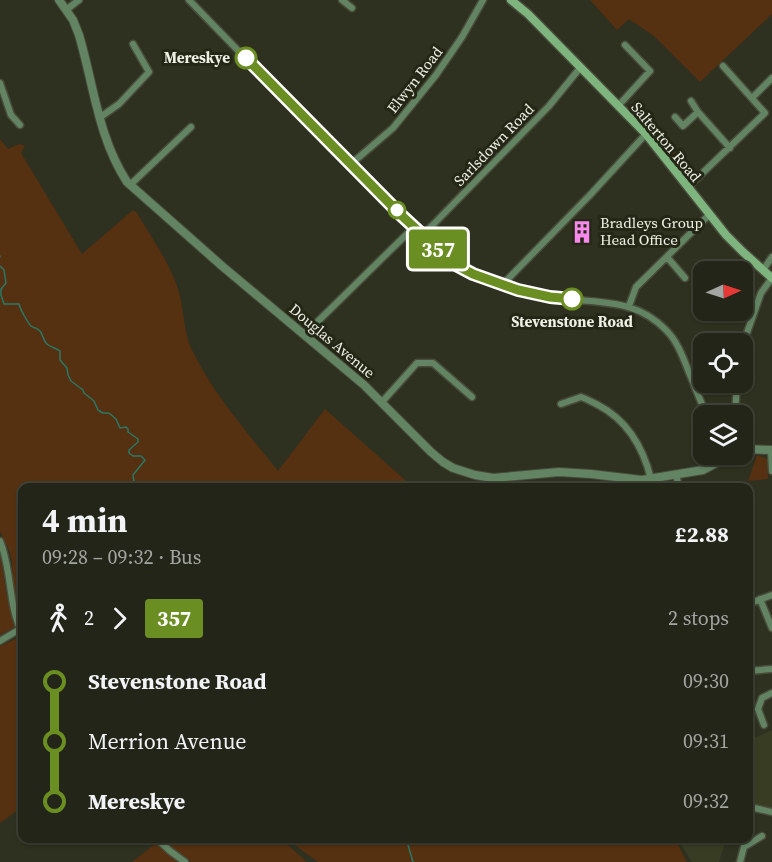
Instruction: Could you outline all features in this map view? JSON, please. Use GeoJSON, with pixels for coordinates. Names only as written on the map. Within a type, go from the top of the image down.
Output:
{"type":"FeatureCollection","features":[{"type":"Feature","properties":{"kind":"main road","name":"Salterton Road"},"geometry":{"type":"LineString","coordinates":[[511,0],[528,14],[646,134],[709,215],[737,246],[772,278]]}},
{"type":"Feature","properties":{"kind":"street","name":"Douglas Avenue"},"geometry":{"type":"LineString","coordinates":[[59,0],[73,20],[83,49],[99,118],[117,168],[127,182],[222,266],[357,378],[434,454],[453,468],[493,478],[559,472],[642,480],[703,470],[714,465]]}},
{"type":"Feature","properties":{"kind":"street"},"geometry":{"type":"LineString","coordinates":[[66,10],[79,0]]}},
{"type":"Feature","properties":{"kind":"street"},"geometry":{"type":"LineString","coordinates":[[189,0],[423,236],[458,266],[473,274],[518,290],[550,297],[610,302],[629,306],[646,314],[667,330],[674,341],[703,405]]}},
{"type":"Feature","properties":{"kind":"street"},"geometry":{"type":"LineString","coordinates":[[342,0],[352,8]]}},
{"type":"Feature","properties":{"kind":"street","name":"Elwyn Road"},"geometry":{"type":"LineString","coordinates":[[351,164],[393,128],[436,75],[462,37],[483,0]]}},
{"type":"Feature","properties":{"kind":"street"},"geometry":{"type":"LineString","coordinates":[[99,118],[119,104],[149,72],[133,44]]}},
{"type":"Feature","properties":{"kind":"street"},"geometry":{"type":"LineString","coordinates":[[618,106],[650,71],[625,45]]}},
{"type":"Feature","properties":{"kind":"street"},"geometry":{"type":"LineString","coordinates":[[688,188],[769,112],[752,98],[723,66]]}},
{"type":"Feature","properties":{"kind":"street","name":"Sarlsdown Road"},"geometry":{"type":"LineString","coordinates":[[423,236],[549,106],[579,68]]}},
{"type":"Feature","properties":{"kind":"street"},"geometry":{"type":"LineString","coordinates":[[752,98],[772,78]]}},
{"type":"Feature","properties":{"kind":"street"},"geometry":{"type":"LineString","coordinates":[[0,83],[11,116],[20,125]]}},
{"type":"Feature","properties":{"kind":"street"},"geometry":{"type":"LineString","coordinates":[[691,101],[730,148]]}},
{"type":"Feature","properties":{"kind":"street"},"geometry":{"type":"LineString","coordinates":[[675,117],[683,126],[698,112]]}},
{"type":"Feature","properties":{"kind":"street"},"geometry":{"type":"LineString","coordinates":[[130,185],[192,127]]}},
{"type":"Feature","properties":{"kind":"street"},"geometry":{"type":"LineString","coordinates":[[502,285],[646,134]]}},
{"type":"Feature","properties":{"kind":"street"},"geometry":{"type":"LineString","coordinates":[[629,306],[636,286],[709,215]]}},
{"type":"Feature","properties":{"kind":"street"},"geometry":{"type":"LineString","coordinates":[[304,335],[414,227]]}},
{"type":"Feature","properties":{"kind":"street"},"geometry":{"type":"LineString","coordinates":[[667,257],[685,278]]}},
{"type":"Feature","properties":{"kind":"street"},"geometry":{"type":"LineString","coordinates":[[763,270],[772,257]]}},
{"type":"Feature","properties":{"kind":"street"},"geometry":{"type":"LineString","coordinates":[[747,333],[761,293],[772,278]]}},
{"type":"Feature","properties":{"kind":"street"},"geometry":{"type":"LineString","coordinates":[[382,402],[417,363],[433,363],[472,397]]}},
{"type":"Feature","properties":{"kind":"street"},"geometry":{"type":"LineString","coordinates":[[561,404],[581,397],[608,411],[625,425],[634,437],[651,479]]}},
{"type":"Feature","properties":{"kind":"street"},"geometry":{"type":"LineString","coordinates":[[753,449],[772,450],[772,471]]}},
{"type":"Feature","properties":{"kind":"street"},"geometry":{"type":"LineString","coordinates":[[676,474],[678,483]]}},
{"type":"Feature","properties":{"kind":"street"},"geometry":{"type":"LineString","coordinates":[[0,541],[18,618]]}},
{"type":"Feature","properties":{"kind":"street"},"geometry":{"type":"LineString","coordinates":[[753,602],[772,595]]}},
{"type":"Feature","properties":{"kind":"street"},"geometry":{"type":"LineString","coordinates":[[760,599],[772,627]]}},
{"type":"Feature","properties":{"kind":"street"},"geometry":{"type":"LineString","coordinates":[[0,641],[18,633]]}},
{"type":"Feature","properties":{"kind":"street"},"geometry":{"type":"LineString","coordinates":[[753,671],[772,669]]}},
{"type":"Feature","properties":{"kind":"street"},"geometry":{"type":"LineString","coordinates":[[764,725],[758,709],[762,698],[772,693]]}},
{"type":"Feature","properties":{"kind":"street"},"geometry":{"type":"LineString","coordinates":[[753,808],[772,812]]}},
{"type":"Feature","properties":{"kind":"street"},"geometry":{"type":"LineString","coordinates":[[753,842],[762,836]]}},
{"type":"Feature","properties":{"kind":"street"},"geometry":{"type":"LineString","coordinates":[[161,843],[185,862]]}},
{"type":"Feature","properties":{"kind":"street"},"geometry":{"type":"LineString","coordinates":[[740,862],[744,847],[751,843]]}},
{"type":"Feature","properties":{"kind":"shaded area"},"geometry":{"type":"Polygon","coordinates":[[[590,0],[772,0],[772,14],[700,82],[654,36],[629,19],[617,30],[590,0]]]}},
{"type":"Feature","properties":{"kind":"shaded area"},"geometry":{"type":"Polygon","coordinates":[[[656,134],[677,153],[695,175],[693,177],[684,176],[654,136],[656,134]]]}},
{"type":"Feature","properties":{"kind":"shaded area"},"geometry":{"type":"Polygon","coordinates":[[[0,139],[8,149],[19,144],[25,146],[21,153],[82,254],[133,210],[137,213],[173,276],[179,293],[188,341],[200,365],[231,412],[278,471],[325,409],[408,483],[18,483],[18,608],[12,561],[0,531],[0,139]]]}},
{"type":"Feature","properties":{"kind":"shaded area"},"geometry":{"type":"Polygon","coordinates":[[[757,455],[767,459],[768,479],[748,481],[757,455]]]}},
{"type":"Feature","properties":{"kind":"shaded area"},"geometry":{"type":"Polygon","coordinates":[[[0,554],[15,627],[0,635],[0,554]]]}},
{"type":"Feature","properties":{"kind":"shaded area"},"geometry":{"type":"Polygon","coordinates":[[[18,638],[18,810],[0,823],[0,646],[18,638]]]}},
{"type":"Feature","properties":{"kind":"shaded area"},"geometry":{"type":"Polygon","coordinates":[[[772,730],[772,809],[753,804],[753,739],[772,730]]]}},
{"type":"Feature","properties":{"kind":"shaded area"},"geometry":{"type":"Polygon","coordinates":[[[165,843],[286,843],[307,862],[191,862],[165,843]]]}},
{"type":"Feature","properties":{"kind":"shaded area"},"geometry":{"type":"Polygon","coordinates":[[[293,843],[677,843],[687,862],[318,862],[293,843]]]}},
{"type":"Feature","properties":{"kind":"shaded area"},"geometry":{"type":"Polygon","coordinates":[[[680,843],[725,843],[719,862],[692,862],[680,843]]]}},
{"type":"Feature","properties":{"kind":"shaded area"},"geometry":{"type":"Polygon","coordinates":[[[155,844],[182,862],[132,862],[155,844]]]}},
{"type":"Feature","properties":{"kind":"waterway"},"geometry":{"type":"LineString","coordinates":[[0,266],[4,270],[6,283],[1,289],[4,304],[19,304],[31,326],[40,331],[47,344],[60,351],[60,360],[67,368],[71,381],[94,401],[98,410],[109,413],[116,419],[120,428],[126,427],[128,432],[138,439],[129,453],[133,456],[141,456],[145,460],[133,475],[134,483]]}},
{"type":"Feature","properties":{"kind":"waterway"},"geometry":{"type":"LineString","coordinates":[[407,843],[413,862]]}},
{"type":"Feature","properties":{"kind":"bus line","name":"357"},"geometry":{"type":"LineString","coordinates":[[246,58],[401,215],[458,266],[473,274],[518,290],[572,299]]}},
{"type":"Feature","properties":{"kind":"place","name":"Mereskye"},"geometry":{"type":"Point","coordinates":[246,58]}},
{"type":"Feature","properties":{"kind":"place","name":"Bradleys Group Head Office"},"geometry":{"type":"Point","coordinates":[582,232]}},
{"type":"Feature","properties":{"kind":"place","name":"Stevenstone Road"},"geometry":{"type":"Point","coordinates":[572,299]}}]}
